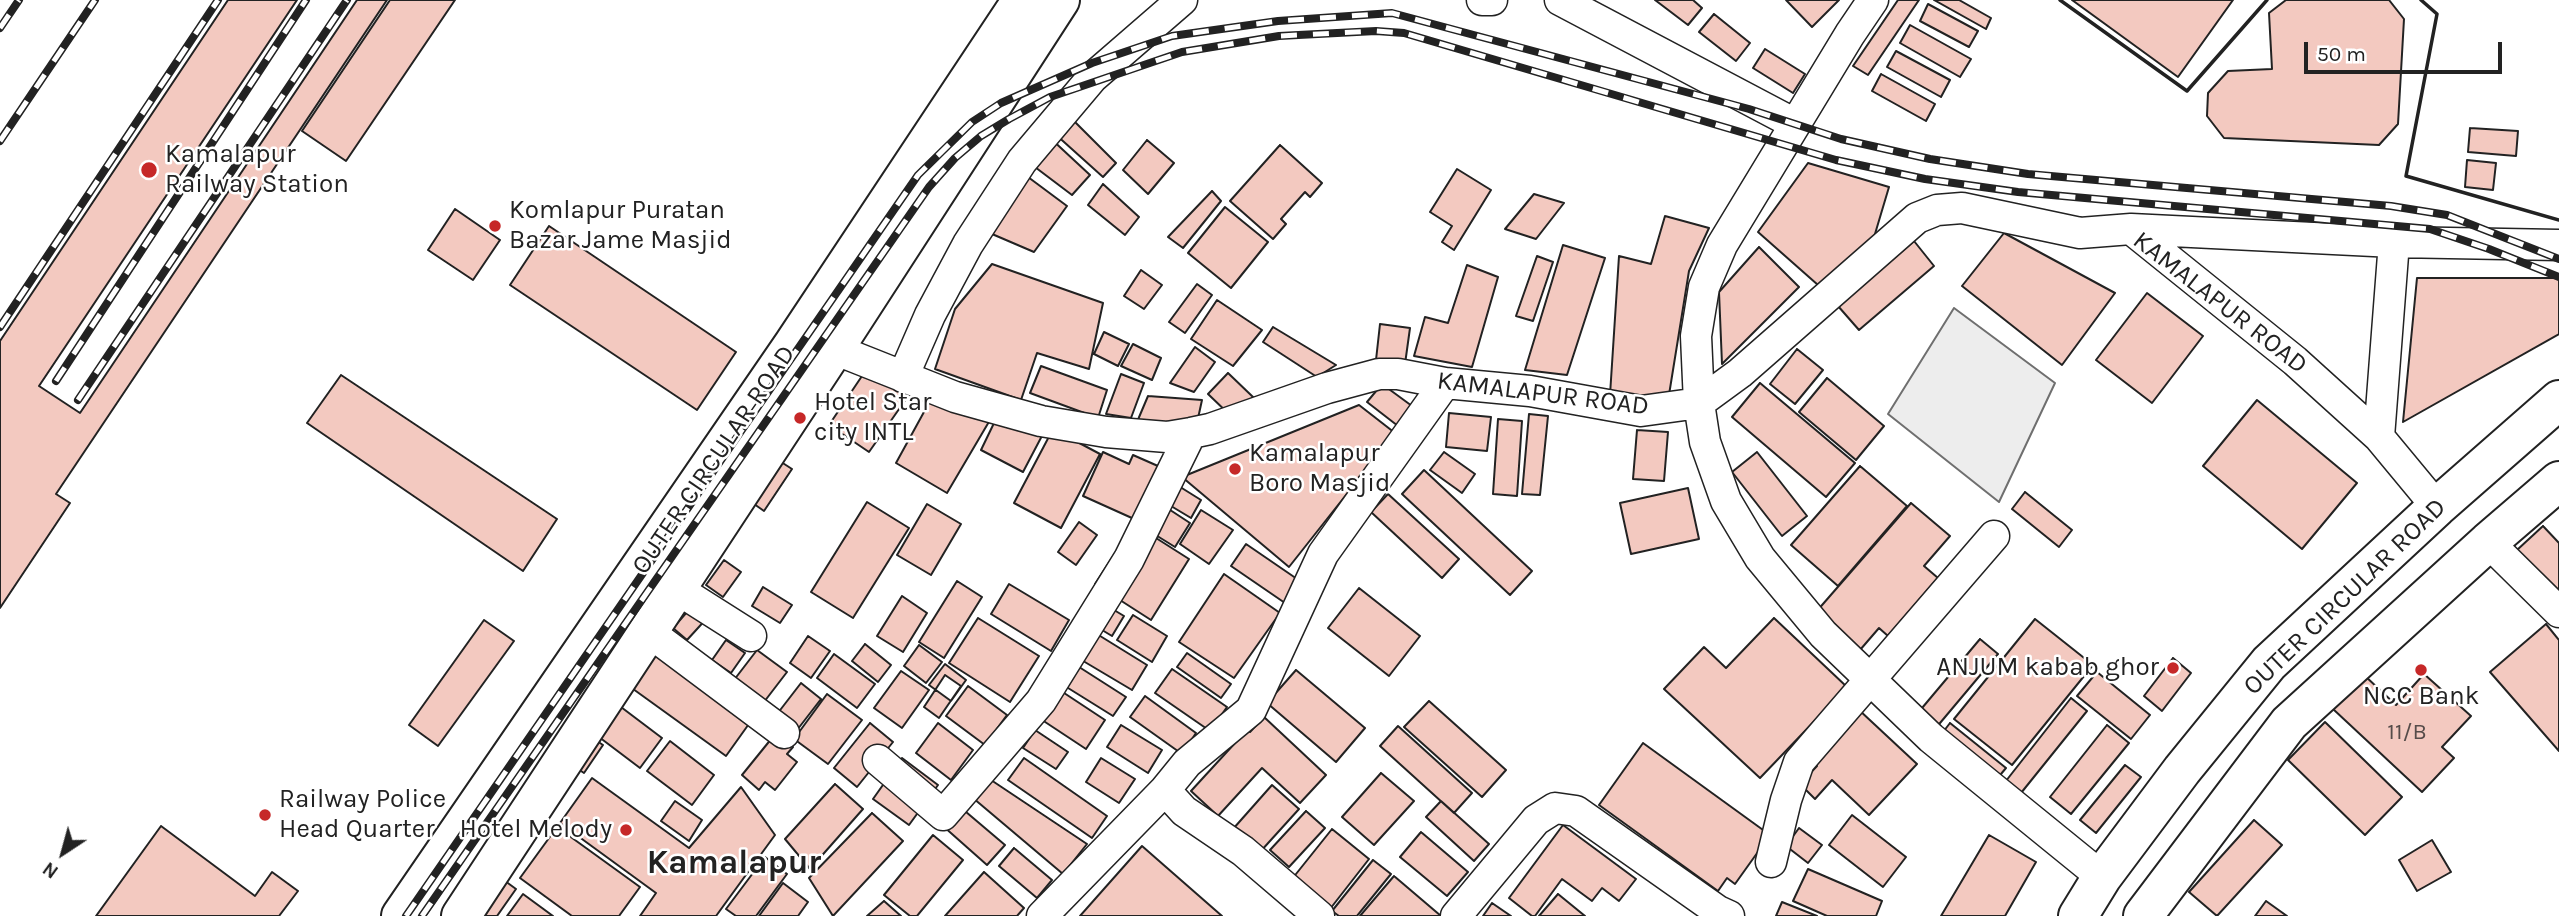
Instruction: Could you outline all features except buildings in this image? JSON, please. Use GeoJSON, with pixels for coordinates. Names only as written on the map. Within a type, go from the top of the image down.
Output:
{"type":"FeatureCollection","features":[{"type":"Feature","properties":{"kind":"main road","name":"OUTER CIRCULAR ROAD"},"geometry":{"type":"LineString","coordinates":[[401,916],[793,345],[1022,0]]}},
{"type":"Feature","properties":{"kind":"main road","name":"OUTER CIRCULAR ROAD"},"geometry":{"type":"LineString","coordinates":[[461,916],[1060,0]]}},
{"type":"Feature","properties":{"kind":"main road","name":"OUTER CIRCULAR ROAD"},"geometry":{"type":"LineString","coordinates":[[2078,916],[2102,877],[2182,770],[2269,663],[2437,507],[2559,400]]}},
{"type":"Feature","properties":{"kind":"main road","name":"OUTER CIRCULAR ROAD"},"geometry":{"type":"LineString","coordinates":[[2143,916],[2289,723],[2559,481]]}},
{"type":"Feature","properties":{"kind":"street"},"geometry":{"type":"LineString","coordinates":[[903,377],[930,315],[968,244],[1022,162],[1092,78],[1182,0]]}},
{"type":"Feature","properties":{"kind":"street"},"geometry":{"type":"LineString","coordinates":[[1482,0],[1492,0]]}},
{"type":"Feature","properties":{"kind":"street"},"geometry":{"type":"LineString","coordinates":[[1560,0],[1796,124]]}},
{"type":"Feature","properties":{"kind":"street"},"geometry":{"type":"LineString","coordinates":[[1873,0],[1722,245],[1704,287],[1696,336],[1699,403],[1705,442],[1726,501],[1760,558],[1823,634],[1931,738],[2102,877]]}},
{"type":"Feature","properties":{"kind":"street","name":"KAMALAPUR ROAD"},"geometry":{"type":"LineString","coordinates":[[834,349],[955,397],[1041,421],[1118,433],[1167,437],[1210,429],[1327,388],[1379,374],[1398,374],[1445,383],[1530,391],[1641,411],[1699,403],[1740,373],[1917,218],[1937,210],[1962,208],[2080,233],[2131,229],[2295,360],[2379,437],[2437,507]]}},
{"type":"Feature","properties":{"kind":"street"},"geometry":{"type":"LineString","coordinates":[[2131,229],[2394,242],[2559,245]]}},
{"type":"Feature","properties":{"kind":"street"},"geometry":{"type":"LineString","coordinates":[[2379,437],[2394,242]]}},
{"type":"Feature","properties":{"kind":"street"},"geometry":{"type":"LineString","coordinates":[[1042,916],[1165,790],[1187,763],[1251,710],[1323,554],[1445,383]]}},
{"type":"Feature","properties":{"kind":"street"},"geometry":{"type":"LineString","coordinates":[[878,760],[943,815],[1041,701],[1129,559],[1191,433]]}},
{"type":"Feature","properties":{"kind":"street"},"geometry":{"type":"LineString","coordinates":[[1771,863],[1786,800],[1799,762],[1994,536]]}},
{"type":"Feature","properties":{"kind":"street"},"geometry":{"type":"LineString","coordinates":[[2488,542],[2559,612]]}},
{"type":"Feature","properties":{"kind":"street"},"geometry":{"type":"LineString","coordinates":[[677,589],[751,636]]}},
{"type":"Feature","properties":{"kind":"street"},"geometry":{"type":"LineString","coordinates":[[649,632],[784,733]]}},
{"type":"Feature","properties":{"kind":"street"},"geometry":{"type":"LineString","coordinates":[[1165,790],[1184,811],[1243,851],[1319,916]]}},
{"type":"Feature","properties":{"kind":"street"},"geometry":{"type":"LineString","coordinates":[[1456,916],[1536,820],[1555,808],[1576,811],[1718,911],[1729,916]]}},
{"type":"Feature","properties":{"kind":"shaded area"},"geometry":{"type":"Polygon","coordinates":[[[1954,308],[2055,383],[1999,502],[1888,414],[1954,308]]]}},
{"type":"Feature","properties":{"kind":"railway"},"geometry":{"type":"LineString","coordinates":[[0,28],[19,0]]}},
{"type":"Feature","properties":{"kind":"railway"},"geometry":{"type":"LineString","coordinates":[[0,141],[95,0]]}},
{"type":"Feature","properties":{"kind":"railway"},"geometry":{"type":"LineString","coordinates":[[0,327],[218,0]]}},
{"type":"Feature","properties":{"kind":"railway"},"geometry":{"type":"LineString","coordinates":[[56,381],[306,0]]}},
{"type":"Feature","properties":{"kind":"railway"},"geometry":{"type":"LineString","coordinates":[[78,400],[347,0]]}},
{"type":"Feature","properties":{"kind":"railway"},"geometry":{"type":"LineString","coordinates":[[406,916],[918,175],[972,122],[1001,103],[1092,63],[1172,36],[1278,21],[1392,13],[1749,109],[1841,139],[1930,159],[2028,174],[2391,206],[2447,215],[2559,259]]}},
{"type":"Feature","properties":{"kind":"railway"},"geometry":{"type":"LineString","coordinates":[[422,916],[929,187],[955,158],[981,136],[1050,97],[1182,52],[1279,36],[1376,31],[1404,33],[1836,160],[1925,179],[2018,192],[2430,229],[2559,277]]}},
{"type":"Feature","properties":{"kind":"wall"},"geometry":{"type":"LineString","coordinates":[[2060,0],[2187,91],[2267,0]]}},
{"type":"Feature","properties":{"kind":"wall"},"geometry":{"type":"LineString","coordinates":[[2421,0],[2437,14],[2406,176],[2559,220]]}},
{"type":"Feature","properties":{"kind":"place","name":"Kamalapur Railway Station"},"geometry":{"type":"Point","coordinates":[149,170]}},
{"type":"Feature","properties":{"kind":"place","name":"Komlapur Puratan Bazar Jame Masjid"},"geometry":{"type":"Point","coordinates":[495,226]}},
{"type":"Feature","properties":{"kind":"place","name":"Hotel Star city INTL"},"geometry":{"type":"Point","coordinates":[800,418]}},
{"type":"Feature","properties":{"kind":"place","name":"Kamalapur Boro Masjid"},"geometry":{"type":"Point","coordinates":[1235,469]}},
{"type":"Feature","properties":{"kind":"place","name":"ANJUM kabab ghor"},"geometry":{"type":"Point","coordinates":[2173,668]}},
{"type":"Feature","properties":{"kind":"place","name":"NCC Bank"},"geometry":{"type":"Point","coordinates":[2421,670]}},
{"type":"Feature","properties":{"kind":"place","name":"Railway Police Head Quarter"},"geometry":{"type":"Point","coordinates":[265,815]}},
{"type":"Feature","properties":{"kind":"place","name":"Hotel Melody"},"geometry":{"type":"Point","coordinates":[626,830]}},
{"type":"Feature","properties":{"kind":"district","name":"Kamalapur"},"geometry":{"type":"Point","coordinates":[734,864]}}]}
